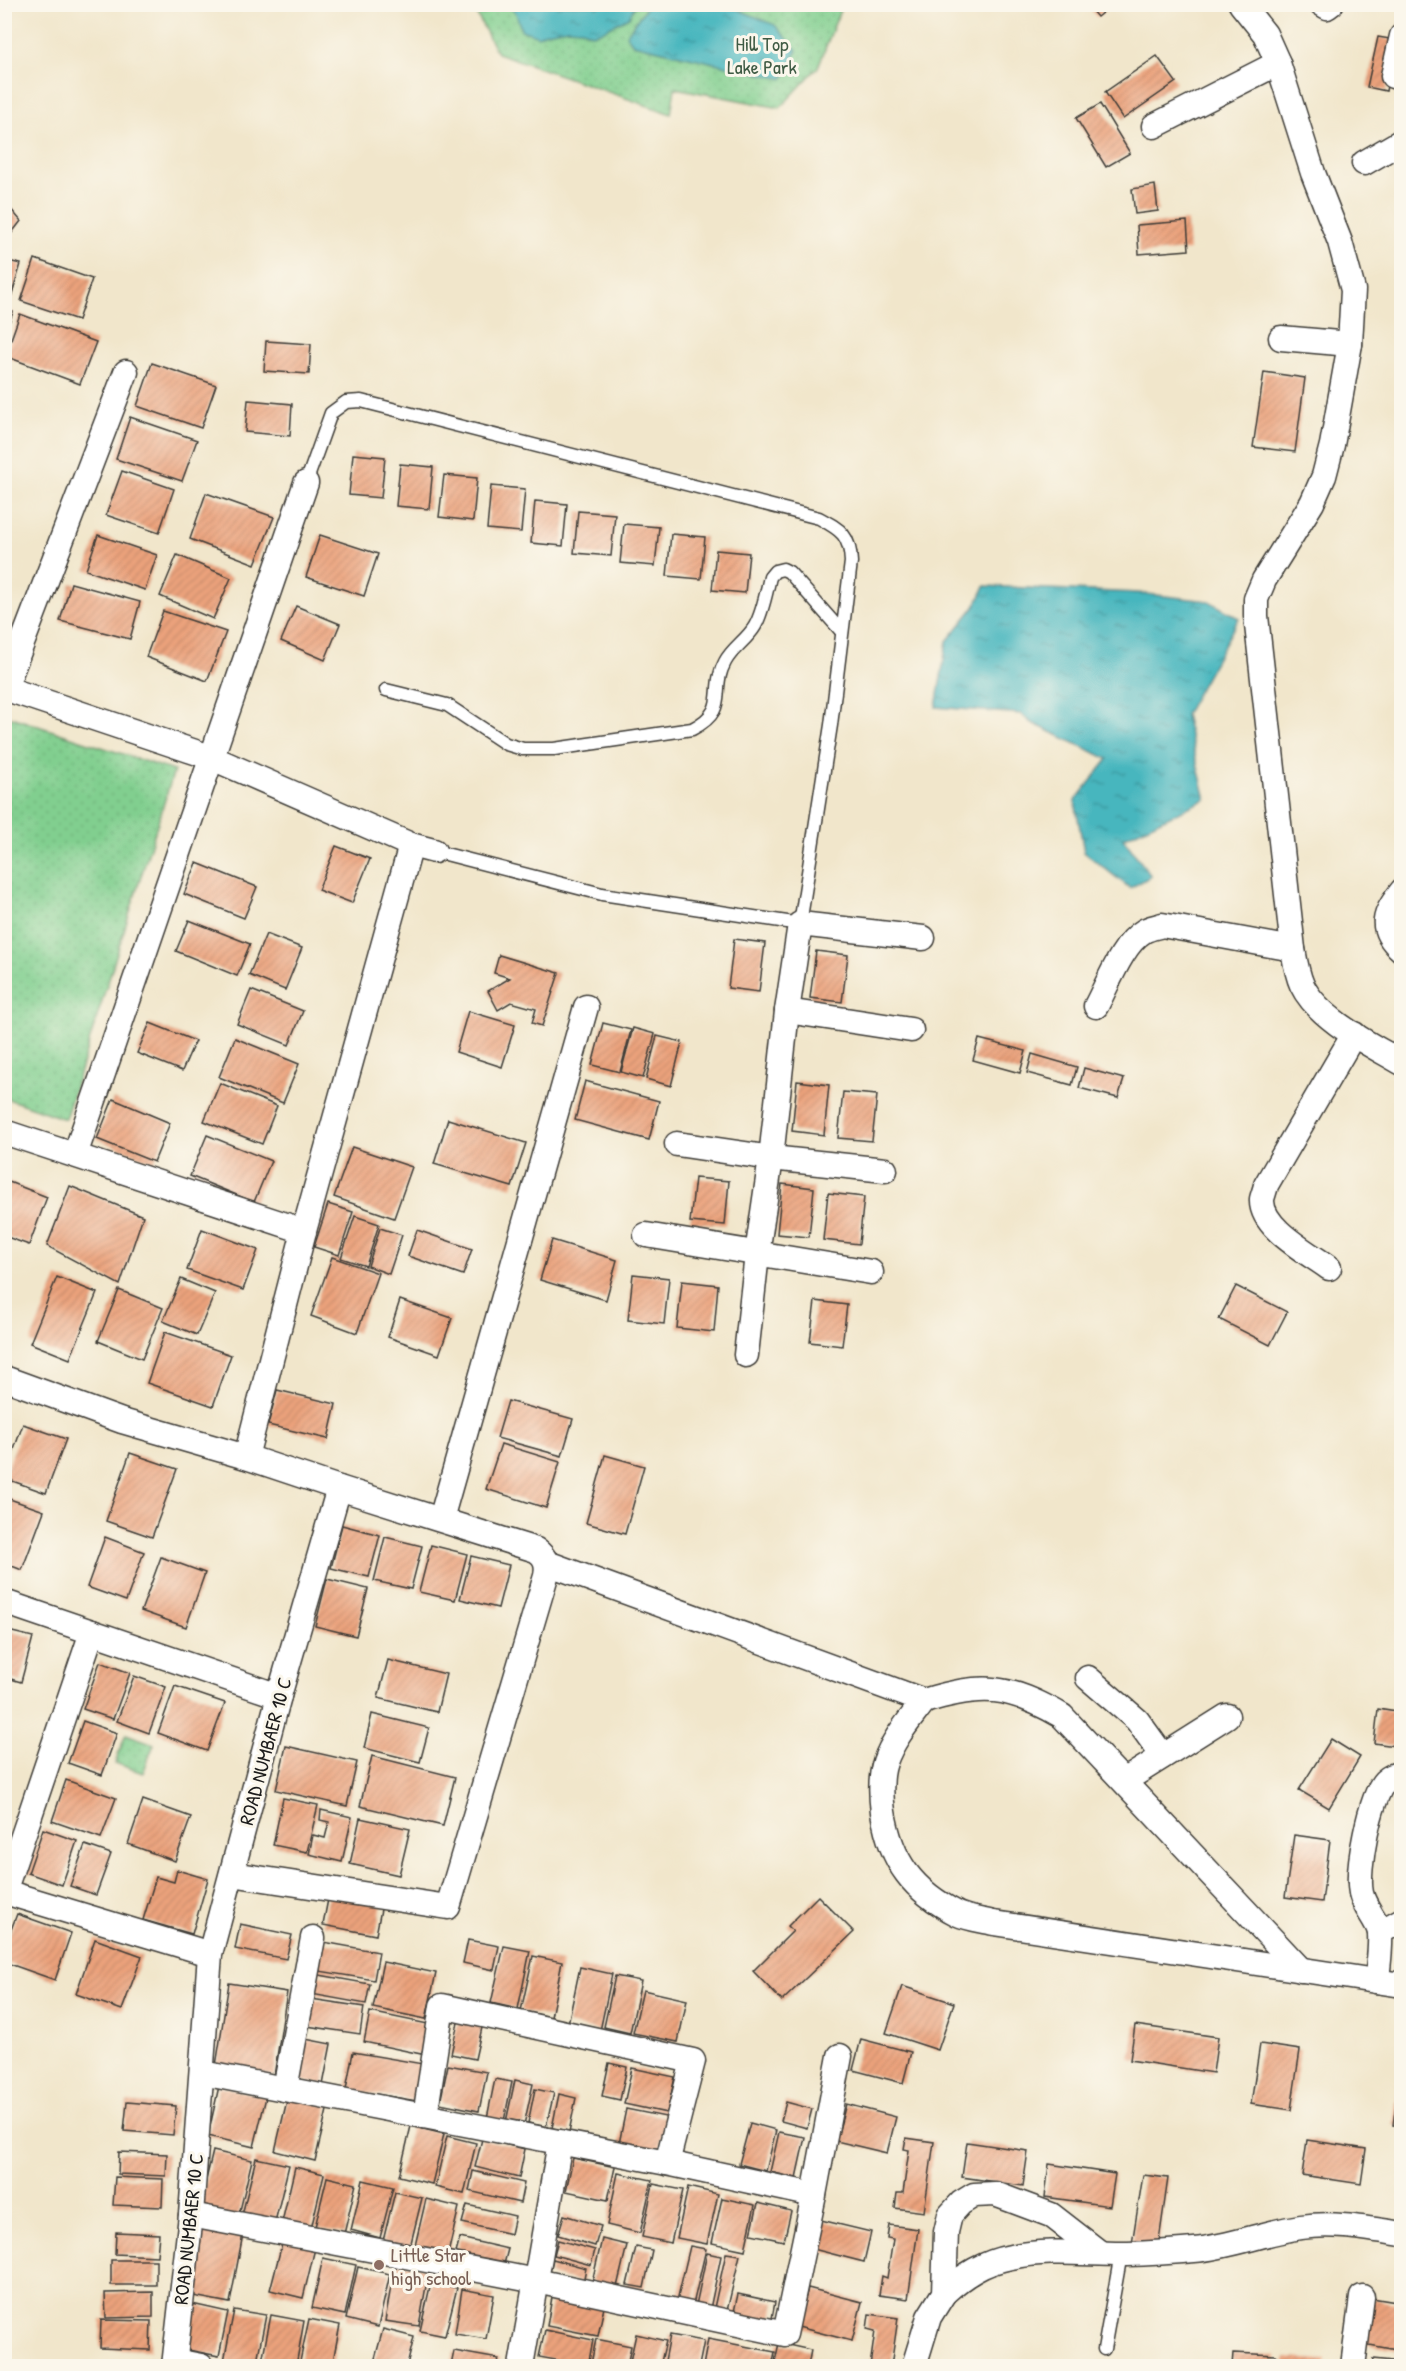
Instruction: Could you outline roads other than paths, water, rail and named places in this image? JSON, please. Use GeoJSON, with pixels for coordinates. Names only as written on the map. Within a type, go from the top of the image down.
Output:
{"type":"FeatureCollection","features":[{"type":"Feature","properties":{"kind":"street"},"geometry":{"type":"LineString","coordinates":[[1241,4],[1265,34],[1278,63],[1309,163],[1340,242],[1353,290],[1350,344],[1332,445],[1324,476],[1312,503],[1264,580],[1256,599],[1257,628],[1293,949],[1303,986],[1311,998],[1335,1021],[1401,1063]]}},
{"type":"Feature","properties":{"kind":"street"},"geometry":{"type":"LineString","coordinates":[[1322,4],[1327,7],[1332,4]]}},
{"type":"Feature","properties":{"kind":"street"},"geometry":{"type":"LineString","coordinates":[[1393,76],[1401,36]]}},
{"type":"Feature","properties":{"kind":"street"},"geometry":{"type":"LineString","coordinates":[[1154,126],[1278,63]]}},
{"type":"Feature","properties":{"kind":"street"},"geometry":{"type":"LineString","coordinates":[[1364,164],[1401,141]]}},
{"type":"Feature","properties":{"kind":"street"},"geometry":{"type":"LineString","coordinates":[[1281,338],[1350,344]]}},
{"type":"Feature","properties":{"kind":"street"},"geometry":{"type":"LineString","coordinates":[[126,372],[5,688],[210,757],[423,848],[304,1231],[246,1457]]}},
{"type":"Feature","properties":{"kind":"street"},"geometry":{"type":"LineString","coordinates":[[75,1155],[306,483]]}},
{"type":"Feature","properties":{"kind":"street"},"geometry":{"type":"LineString","coordinates":[[1401,891],[1389,908],[1386,919],[1386,931],[1401,950]]}},
{"type":"Feature","properties":{"kind":"street"},"geometry":{"type":"LineString","coordinates":[[746,1355],[787,1011],[800,924],[923,938]]}},
{"type":"Feature","properties":{"kind":"street"},"geometry":{"type":"LineString","coordinates":[[1096,1006],[1126,949],[1145,930],[1162,925],[1293,949]]}},
{"type":"Feature","properties":{"kind":"street"},"geometry":{"type":"LineString","coordinates":[[441,1519],[586,1007]]}},
{"type":"Feature","properties":{"kind":"street"},"geometry":{"type":"LineString","coordinates":[[787,1011],[910,1030]]}},
{"type":"Feature","properties":{"kind":"street"},"geometry":{"type":"LineString","coordinates":[[1329,1268],[1275,1228],[1267,1218],[1262,1200],[1266,1185],[1353,1034]]}},
{"type":"Feature","properties":{"kind":"street"},"geometry":{"type":"LineString","coordinates":[[4,1132],[304,1231]]}},
{"type":"Feature","properties":{"kind":"street"},"geometry":{"type":"LineString","coordinates":[[677,1144],[771,1158],[885,1170]]}},
{"type":"Feature","properties":{"kind":"street"},"geometry":{"type":"LineString","coordinates":[[646,1236],[871,1272]]}},
{"type":"Feature","properties":{"kind":"street"},"geometry":{"type":"LineString","coordinates":[[4,1378],[122,1421],[246,1457],[536,1550],[543,1555],[547,1563],[546,1576],[448,1907],[232,1874]]}},
{"type":"Feature","properties":{"kind":"street","name":"ROAD NUMBAER 10 C"},"geometry":{"type":"LineString","coordinates":[[174,2364],[191,2215],[210,1954],[279,1696],[339,1488]]}},
{"type":"Feature","properties":{"kind":"street"},"geometry":{"type":"LineString","coordinates":[[547,1563],[924,1701]]}},
{"type":"Feature","properties":{"kind":"street"},"geometry":{"type":"LineString","coordinates":[[4,1602],[279,1696]]}},
{"type":"Feature","properties":{"kind":"street"},"geometry":{"type":"LineString","coordinates":[[92,1632],[5,1892],[210,1954]]}},
{"type":"Feature","properties":{"kind":"street"},"geometry":{"type":"LineString","coordinates":[[1088,1678],[1137,1720],[1163,1756]]}},
{"type":"Feature","properties":{"kind":"street"},"geometry":{"type":"LineString","coordinates":[[1301,1970],[1062,1716],[1036,1701],[1013,1692],[978,1689],[953,1692],[924,1701],[893,1742],[884,1766],[881,1798],[887,1838],[902,1870],[927,1894],[960,1915],[994,1923],[1301,1970],[1377,1981],[1401,1985]]}},
{"type":"Feature","properties":{"kind":"street"},"geometry":{"type":"LineString","coordinates":[[1124,1781],[1227,1716]]}},
{"type":"Feature","properties":{"kind":"street"},"geometry":{"type":"LineString","coordinates":[[1377,1981],[1380,1932],[1363,1904],[1360,1890],[1361,1863],[1366,1833],[1378,1792],[1390,1776],[1401,1773]]}},
{"type":"Feature","properties":{"kind":"street"},"geometry":{"type":"LineString","coordinates":[[1380,1932],[1401,1920]]}},
{"type":"Feature","properties":{"kind":"street"},"geometry":{"type":"LineString","coordinates":[[285,2089],[313,1938]]}},
{"type":"Feature","properties":{"kind":"street"},"geometry":{"type":"LineString","coordinates":[[425,2116],[442,2006],[693,2061],[667,2163]]}},
{"type":"Feature","properties":{"kind":"street"},"geometry":{"type":"LineString","coordinates":[[191,2215],[536,2281],[785,2334],[840,2056]]}},
{"type":"Feature","properties":{"kind":"street"},"geometry":{"type":"LineString","coordinates":[[202,2073],[667,2163],[814,2195]]}},
{"type":"Feature","properties":{"kind":"street"},"geometry":{"type":"LineString","coordinates":[[521,2367],[560,2142]]}},
{"type":"Feature","properties":{"kind":"street"},"geometry":{"type":"LineString","coordinates":[[944,2293],[946,2232],[950,2215],[974,2195],[995,2194],[1051,2215],[1111,2253]]}},
{"type":"Feature","properties":{"kind":"street"},"geometry":{"type":"LineString","coordinates":[[914,2367],[929,2317],[944,2293],[966,2274],[1012,2256],[1196,2250],[1300,2227],[1323,2225],[1351,2226],[1401,2234]]}},
{"type":"Feature","properties":{"kind":"street"},"geometry":{"type":"LineString","coordinates":[[1353,2367],[1362,2297]]}},
{"type":"Feature","properties":{"kind":"street"},"geometry":{"type":"LineString","coordinates":[[174,2364],[201,2367]]}},
{"type":"Feature","properties":{"kind":"lane"},"geometry":{"type":"LineString","coordinates":[[306,483],[331,413],[346,402],[361,401],[819,518],[840,529],[847,539],[850,553],[831,724],[800,924],[603,894],[423,848]]}},
{"type":"Feature","properties":{"kind":"lane"},"geometry":{"type":"LineString","coordinates":[[386,690],[447,705],[506,744],[523,749],[554,749],[692,729],[706,722],[713,715],[717,705],[725,661],[756,625],[770,577],[775,571],[783,569],[789,572],[842,632]]}},
{"type":"Feature","properties":{"kind":"lane"},"geometry":{"type":"LineString","coordinates":[[1104,2349],[1111,2253]]}},
{"type":"Feature","properties":{"kind":"water"},"geometry":{"type":"Polygon","coordinates":[[[507,5],[635,5],[629,17],[600,32],[591,34],[581,29],[568,28],[546,32],[538,36],[521,30],[516,13],[507,5]]]}},
{"type":"Feature","properties":{"kind":"water"},"geometry":{"type":"Polygon","coordinates":[[[648,5],[720,5],[737,9],[775,25],[797,50],[783,79],[633,44],[626,35],[648,5]]]}},
{"type":"Feature","properties":{"kind":"water"},"geometry":{"type":"Polygon","coordinates":[[[985,586],[1138,593],[1209,601],[1239,618],[1185,715],[1206,799],[1123,838],[1151,876],[1130,888],[1084,852],[1075,801],[1108,759],[1030,722],[1021,714],[936,707],[947,641],[976,605],[985,586]]]}},
{"type":"Feature","properties":{"kind":"place","name":"Little Star high school"},"geometry":{"type":"Point","coordinates":[379,2265]}},
{"type":"Feature","properties":{"kind":"park label","name":"Hill Top Lake Park"},"geometry":{"type":"Point","coordinates":[762,54]}}]}
